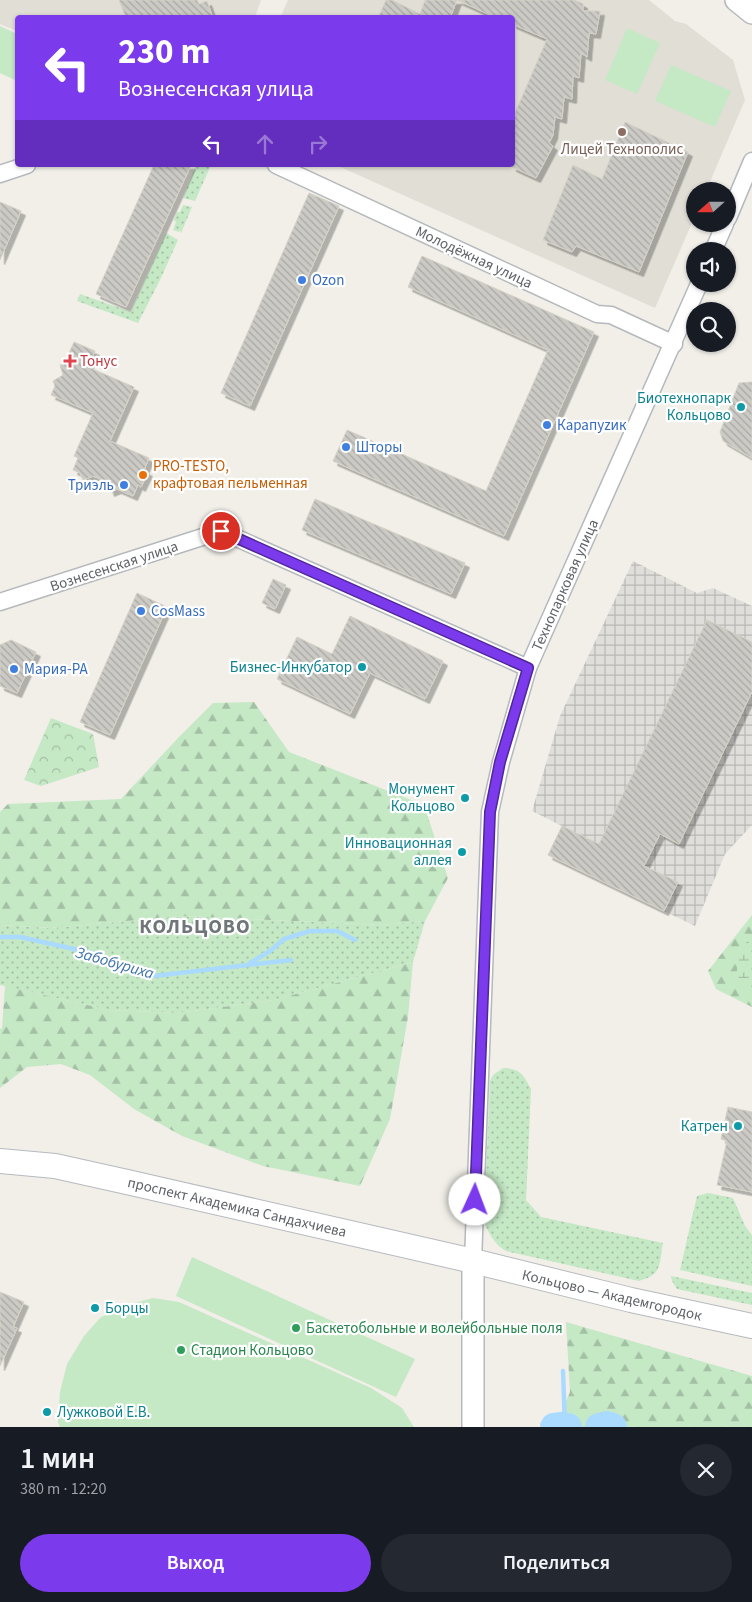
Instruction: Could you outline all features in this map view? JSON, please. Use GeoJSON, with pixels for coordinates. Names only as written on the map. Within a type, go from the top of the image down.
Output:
{"type":"FeatureCollection","features":[{"type":"Feature","properties":{"kind":"main road","name":"проспект Академика Сандахчиева"},"geometry":{"type":"LineString","coordinates":[[0,1161],[64,1168],[473,1261]]}},
{"type":"Feature","properties":{"kind":"main road","name":"Кольцово — Академгородок"},"geometry":{"type":"LineString","coordinates":[[473,1261],[622,1298],[752,1326]]}},
{"type":"Feature","properties":{"kind":"street"},"geometry":{"type":"LineString","coordinates":[[736,0],[752,13]]}},
{"type":"Feature","properties":{"kind":"street"},"geometry":{"type":"LineString","coordinates":[[736,199],[752,161]]}},
{"type":"Feature","properties":{"kind":"street"},"geometry":{"type":"LineString","coordinates":[[0,174],[21,167]]}},
{"type":"Feature","properties":{"kind":"street","name":"Молодёжная улица"},"geometry":{"type":"LineString","coordinates":[[280,167],[597,314],[611,315],[674,344]]}},
{"type":"Feature","properties":{"kind":"street","name":"Технопарковая улица"},"geometry":{"type":"LineString","coordinates":[[473,1261],[490,812],[500,762],[528,668],[696,292]]}},
{"type":"Feature","properties":{"kind":"street","name":"Вознесенская улица"},"geometry":{"type":"LineString","coordinates":[[0,602],[221,531],[528,668]]}},
{"type":"Feature","properties":{"kind":"street"},"geometry":{"type":"LineString","coordinates":[[473,1261],[473,1427]]}},
{"type":"Feature","properties":{"kind":"shaded area"},"geometry":{"type":"Polygon","coordinates":[[[0,0],[261,0],[256,15],[15,15],[15,30],[0,24],[0,0]]]}},
{"type":"Feature","properties":{"kind":"shaded area","name":"Лицей Технополис"},"geometry":{"type":"Polygon","coordinates":[[[288,0],[649,0],[675,21],[686,24],[733,60],[745,100],[710,182],[686,182],[686,232],[688,232],[655,308],[340,167],[515,167],[515,15],[281,15],[288,0]]]}},
{"type":"Feature","properties":{"kind":"shaded area"},"geometry":{"type":"Polygon","coordinates":[[[633,561],[697,593],[713,588],[752,606],[752,825],[725,854],[695,926],[548,855],[562,826],[532,811],[560,716],[633,561]]]}},
{"type":"Feature","properties":{"kind":"green space"},"geometry":{"type":"Polygon","coordinates":[[[0,26],[15,33],[15,80],[0,73],[0,26]]]}},
{"type":"Feature","properties":{"kind":"green space"},"geometry":{"type":"Polygon","coordinates":[[[627,28],[660,43],[637,94],[605,80],[627,28]]]}},
{"type":"Feature","properties":{"kind":"green space"},"geometry":{"type":"Polygon","coordinates":[[[671,65],[731,91],[715,127],[655,101],[671,65]]]}},
{"type":"Feature","properties":{"kind":"green space"},"geometry":{"type":"Polygon","coordinates":[[[195,167],[210,167],[195,201],[183,198],[195,167]]]}},
{"type":"Feature","properties":{"kind":"green space"},"geometry":{"type":"Polygon","coordinates":[[[183,205],[192,207],[181,233],[180,230],[179,232],[173,230],[177,212],[180,212],[183,205]]]}},
{"type":"Feature","properties":{"kind":"green space"},"geometry":{"type":"Polygon","coordinates":[[[166,233],[178,240],[138,323],[77,301],[80,294],[131,312],[166,233]]]}},
{"type":"Feature","properties":{"kind":"green space"},"geometry":{"type":"Polygon","coordinates":[[[254,702],[289,752],[424,805],[448,878],[425,921],[382,925],[181,916],[51,928],[0,925],[0,812],[8,804],[121,799],[213,703],[254,702]]]}},
{"type":"Feature","properties":{"kind":"green space"},"geometry":{"type":"Polygon","coordinates":[[[51,718],[93,734],[99,767],[41,786],[24,780],[51,718]]]}},
{"type":"Feature","properties":{"kind":"green space"},"geometry":{"type":"Polygon","coordinates":[[[752,915],[752,1007],[716,989],[708,971],[752,915]]]}},
{"type":"Feature","properties":{"kind":"green space"},"geometry":{"type":"Polygon","coordinates":[[[181,916],[382,925],[425,921],[413,962],[274,1000],[178,1013],[109,1010],[0,985],[0,925],[51,928],[181,916]]]}},
{"type":"Feature","properties":{"kind":"green space"},"geometry":{"type":"Polygon","coordinates":[[[752,933],[752,992],[740,981],[737,969],[745,944],[752,933]]]}},
{"type":"Feature","properties":{"kind":"green space"},"geometry":{"type":"Polygon","coordinates":[[[413,962],[408,1017],[390,1119],[360,1186],[263,1166],[182,1136],[134,1109],[90,1075],[61,1064],[27,1067],[0,1088],[0,1029],[2,1028],[5,986],[109,1010],[178,1013],[274,1000],[413,962]]]}},
{"type":"Feature","properties":{"kind":"green space"},"geometry":{"type":"Polygon","coordinates":[[[503,1068],[521,1073],[531,1089],[526,1200],[541,1217],[663,1243],[660,1262],[652,1275],[639,1281],[506,1251],[493,1239],[484,1222],[490,1081],[493,1075],[503,1068]]]}},
{"type":"Feature","properties":{"kind":"green space"},"geometry":{"type":"Polygon","coordinates":[[[708,1193],[733,1198],[745,1226],[752,1235],[752,1286],[680,1270],[697,1196],[708,1193]]]}},
{"type":"Feature","properties":{"kind":"green space","name":"Баскетобольные и волейбольные поля"},"geometry":{"type":"Polygon","coordinates":[[[192,1257],[415,1359],[396,1397],[176,1296],[192,1257]]]}},
{"type":"Feature","properties":{"kind":"green space"},"geometry":{"type":"Polygon","coordinates":[[[671,1276],[752,1293],[752,1305],[677,1289],[671,1276]]]}},
{"type":"Feature","properties":{"kind":"green space","name":"Стадион Кольцово"},"geometry":{"type":"Polygon","coordinates":[[[153,1298],[179,1302],[371,1388],[402,1408],[414,1427],[60,1427],[58,1422],[60,1392],[67,1364],[84,1336],[101,1317],[130,1304],[153,1298]]]}},
{"type":"Feature","properties":{"kind":"green space"},"geometry":{"type":"Polygon","coordinates":[[[566,1322],[752,1376],[752,1427],[555,1427],[570,1392],[566,1322]]]}},
{"type":"Feature","properties":{"kind":"building"},"geometry":{"type":"Polygon","coordinates":[[[119,0],[197,0],[199,4],[207,1],[212,15],[125,15],[119,0]]]}},
{"type":"Feature","properties":{"kind":"building"},"geometry":{"type":"Polygon","coordinates":[[[386,0],[392,0],[420,14],[425,0],[457,0],[451,15],[379,15],[386,0]]]}},
{"type":"Feature","properties":{"kind":"building"},"geometry":{"type":"Polygon","coordinates":[[[457,0],[575,0],[583,4],[583,11],[600,11],[596,34],[589,33],[587,57],[581,53],[579,78],[573,76],[572,99],[564,97],[562,119],[555,117],[553,135],[549,143],[553,146],[536,178],[512,167],[515,167],[515,113],[547,39],[515,25],[515,15],[490,15],[457,0]]]}},
{"type":"Feature","properties":{"kind":"building"},"geometry":{"type":"Polygon","coordinates":[[[625,122],[688,152],[639,272],[576,246],[572,252],[543,240],[573,165],[602,179],[625,122]]]}},
{"type":"Feature","properties":{"kind":"building"},"geometry":{"type":"Polygon","coordinates":[[[153,167],[190,167],[126,307],[96,294],[153,167]]]}},
{"type":"Feature","properties":{"kind":"building"},"geometry":{"type":"Polygon","coordinates":[[[309,193],[339,206],[250,406],[221,393],[309,193]]]}},
{"type":"Feature","properties":{"kind":"building"},"geometry":{"type":"Polygon","coordinates":[[[0,202],[21,211],[0,260],[0,202]]]}},
{"type":"Feature","properties":{"kind":"building"},"geometry":{"type":"Polygon","coordinates":[[[422,256],[594,332],[504,536],[333,461],[347,430],[486,491],[548,350],[408,287],[422,256]]]}},
{"type":"Feature","properties":{"kind":"building"},"geometry":{"type":"Polygon","coordinates":[[[74,342],[95,351],[88,367],[134,387],[110,441],[149,458],[144,470],[148,472],[141,487],[138,485],[133,496],[117,489],[110,492],[107,482],[93,476],[83,480],[80,473],[73,470],[78,458],[74,456],[93,413],[51,395],[55,386],[53,381],[63,375],[60,365],[65,362],[74,342]]]}},
{"type":"Feature","properties":{"kind":"building","name":"Биотехнопарк Кольцово"},"geometry":{"type":"Polygon","coordinates":[[[752,382],[752,458],[723,441],[720,432],[739,383],[752,382]]]}},
{"type":"Feature","properties":{"kind":"building"},"geometry":{"type":"Polygon","coordinates":[[[315,499],[465,563],[451,594],[302,530],[315,499]]]}},
{"type":"Feature","properties":{"kind":"building"},"geometry":{"type":"Polygon","coordinates":[[[273,579],[286,585],[275,609],[262,603],[273,579]]]}},
{"type":"Feature","properties":{"kind":"building"},"geometry":{"type":"Polygon","coordinates":[[[137,593],[167,607],[110,735],[80,722],[137,593]]]}},
{"type":"Feature","properties":{"kind":"building","name":"Бизнес-Инкубатор"},"geometry":{"type":"Polygon","coordinates":[[[350,616],[443,661],[425,699],[370,673],[350,714],[277,679],[297,637],[332,654],[350,616]]]}},
{"type":"Feature","properties":{"kind":"building"},"geometry":{"type":"Polygon","coordinates":[[[707,620],[752,642],[752,692],[679,844],[660,834],[644,866],[678,882],[664,911],[548,855],[562,826],[599,844],[707,620]]]}},
{"type":"Feature","properties":{"kind":"building","name":"Мария-РА"},"geometry":{"type":"Polygon","coordinates":[[[11,640],[36,652],[17,693],[0,686],[0,645],[11,640]]]}},
{"type":"Feature","properties":{"kind":"building"},"geometry":{"type":"Polygon","coordinates":[[[728,1107],[752,1112],[752,1192],[717,1185],[727,1141],[721,1139],[728,1107]]]}},
{"type":"Feature","properties":{"kind":"building"},"geometry":{"type":"Polygon","coordinates":[[[0,1292],[24,1302],[13,1327],[17,1328],[0,1366],[0,1292]]]}},
{"type":"Feature","properties":{"kind":"waterway"},"geometry":{"type":"LineString","coordinates":[[250,963],[270,951],[284,939],[310,931],[337,931],[355,940]]}},
{"type":"Feature","properties":{"kind":"waterway","name":"Забобуриха"},"geometry":{"type":"LineString","coordinates":[[0,937],[20,937],[92,953],[154,976],[291,960]]}},
{"type":"Feature","properties":{"kind":"waterway"},"geometry":{"type":"LineString","coordinates":[[563,1371],[565,1426]]}},
{"type":"Feature","properties":{"kind":"waterway","name":"Забобуриха"},"geometry":{"type":"LineString","coordinates":[[599,1427],[607,1425],[613,1427]]}},
{"type":"Feature","properties":{"kind":"waterway","name":"Забобуриха"},"geometry":{"type":"LineString","coordinates":[[554,1427],[568,1427]]}},
{"type":"Feature","properties":{"kind":"place","name":"Лицей Технополис"},"geometry":{"type":"Point","coordinates":[622,132]}},
{"type":"Feature","properties":{"kind":"place","name":"Ozon"},"geometry":{"type":"Point","coordinates":[302,280]}},
{"type":"Feature","properties":{"kind":"place","name":"Тонус"},"geometry":{"type":"Point","coordinates":[70,361]}},
{"type":"Feature","properties":{"kind":"place","name":"Биотехнопарк Кольцово"},"geometry":{"type":"Point","coordinates":[741,407]}},
{"type":"Feature","properties":{"kind":"place","name":"Карапуzик"},"geometry":{"type":"Point","coordinates":[547,425]}},
{"type":"Feature","properties":{"kind":"place","name":"Шторы"},"geometry":{"type":"Point","coordinates":[346,447]}},
{"type":"Feature","properties":{"kind":"place","name":"PRO-TESTO, крафтовая пельменная"},"geometry":{"type":"Point","coordinates":[143,475]}},
{"type":"Feature","properties":{"kind":"place","name":"Триэль"},"geometry":{"type":"Point","coordinates":[124,485]}},
{"type":"Feature","properties":{"kind":"place","name":"CosMass"},"geometry":{"type":"Point","coordinates":[141,611]}},
{"type":"Feature","properties":{"kind":"place","name":"Бизнес-Инкубатор"},"geometry":{"type":"Point","coordinates":[362,667]}},
{"type":"Feature","properties":{"kind":"place","name":"Мария-РА"},"geometry":{"type":"Point","coordinates":[14,669]}},
{"type":"Feature","properties":{"kind":"place","name":"Монумент Кольцово"},"geometry":{"type":"Point","coordinates":[465,798]}},
{"type":"Feature","properties":{"kind":"place","name":"Инновационная аллея"},"geometry":{"type":"Point","coordinates":[462,852]}},
{"type":"Feature","properties":{"kind":"place","name":"Катрен"},"geometry":{"type":"Point","coordinates":[738,1126]}},
{"type":"Feature","properties":{"kind":"place","name":"Борцы"},"geometry":{"type":"Point","coordinates":[95,1308]}},
{"type":"Feature","properties":{"kind":"place","name":"Баскетобольные и волейбольные поля"},"geometry":{"type":"Point","coordinates":[296,1328]}},
{"type":"Feature","properties":{"kind":"place","name":"Стадион Кольцово"},"geometry":{"type":"Point","coordinates":[181,1350]}},
{"type":"Feature","properties":{"kind":"place","name":"Лужковой Е.В."},"geometry":{"type":"Point","coordinates":[47,1412]}},
{"type":"Feature","properties":{"kind":"district","name":"КОЛЬЦОВО"},"geometry":{"type":"Point","coordinates":[195,926]}},
{"type":"Feature","properties":{"kind":"route"},"geometry":{"type":"LineString","coordinates":[[221,531],[528,668],[500,762],[490,812],[475,1200]]}}]}
